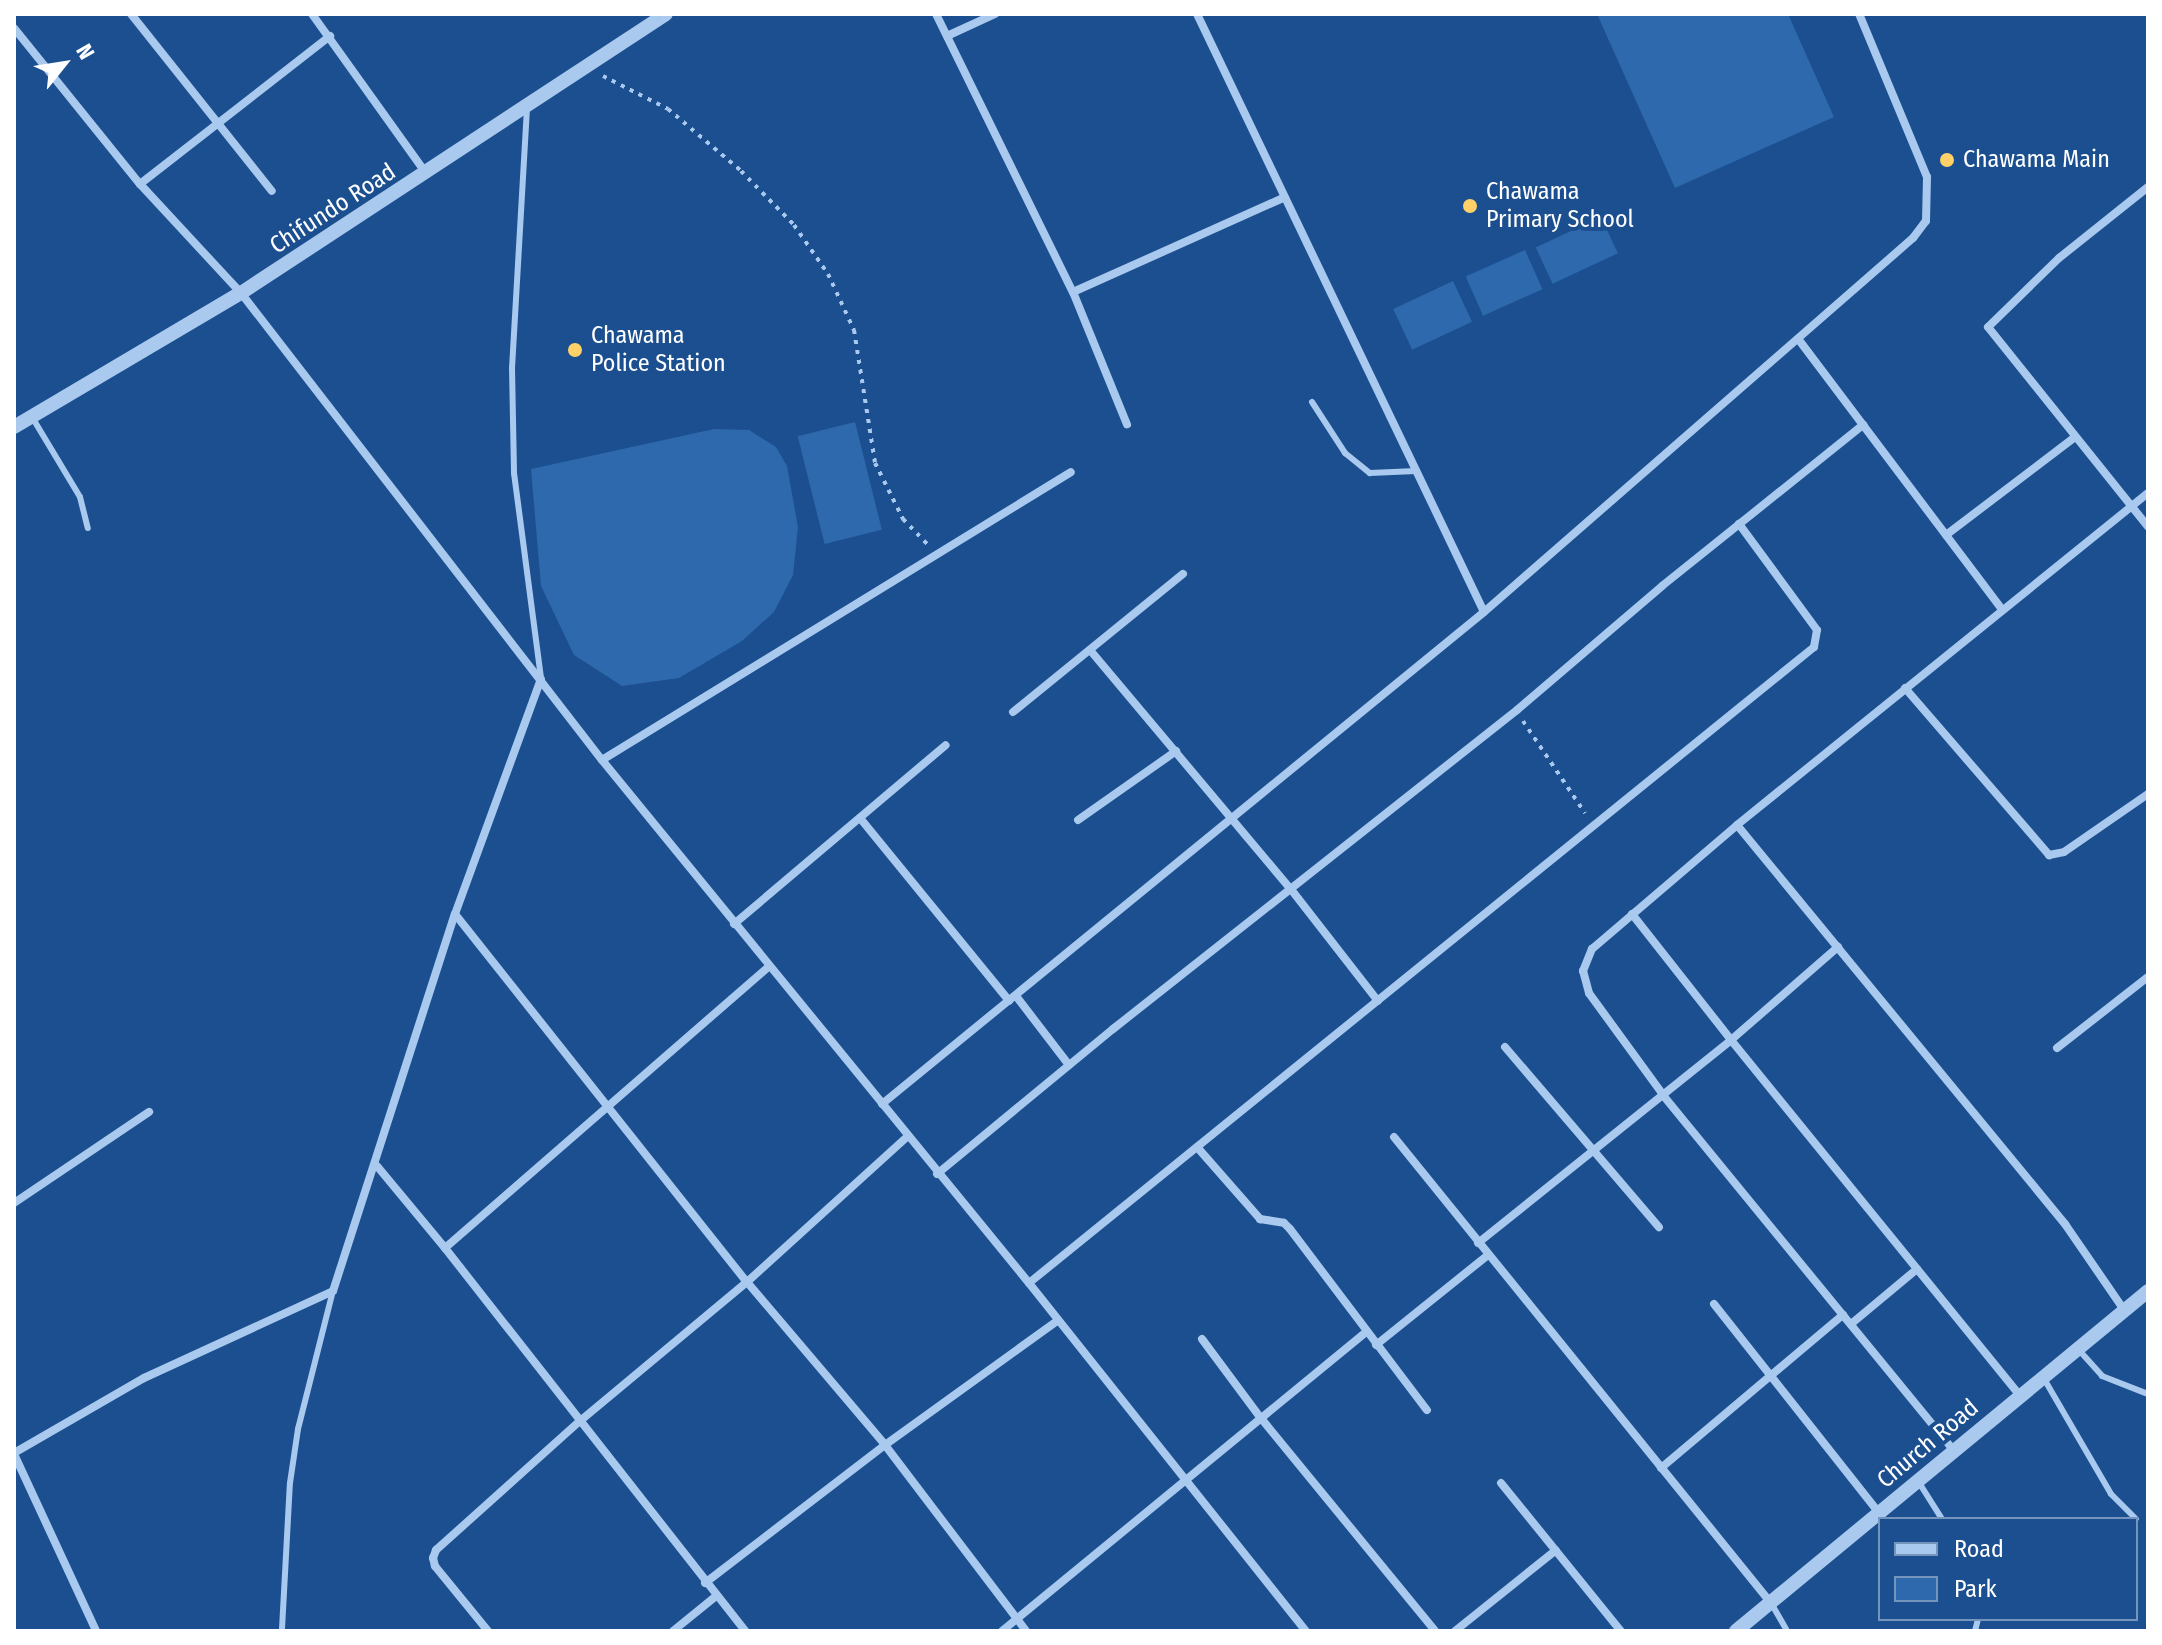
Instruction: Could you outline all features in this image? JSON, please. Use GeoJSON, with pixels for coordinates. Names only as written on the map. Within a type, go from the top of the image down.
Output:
{"type":"FeatureCollection","features":[{"type":"Feature","properties":{"kind":"street"},"geometry":{"type":"LineString","coordinates":[[131,14],[272,191]]}},
{"type":"Feature","properties":{"kind":"street"},"geometry":{"type":"LineString","coordinates":[[312,14],[427,174]]}},
{"type":"Feature","properties":{"kind":"street","name":"Chifundo Road"},"geometry":{"type":"LineString","coordinates":[[14,427],[241,293],[427,174],[666,14]]}},
{"type":"Feature","properties":{"kind":"street"},"geometry":{"type":"LineString","coordinates":[[936,14],[1073,292],[1127,424]]}},
{"type":"Feature","properties":{"kind":"street"},"geometry":{"type":"LineString","coordinates":[[947,36],[995,14]]}},
{"type":"Feature","properties":{"kind":"street"},"geometry":{"type":"LineString","coordinates":[[1197,14],[1484,612]]}},
{"type":"Feature","properties":{"kind":"street"},"geometry":{"type":"LineString","coordinates":[[882,1104],[1484,612],[1913,238],[1926,221],[1927,177],[1859,14]]}},
{"type":"Feature","properties":{"kind":"street"},"geometry":{"type":"LineString","coordinates":[[14,28],[140,184],[241,293],[602,760],[1029,1283],[1182,1480],[1306,1631]]}},
{"type":"Feature","properties":{"kind":"street"},"geometry":{"type":"LineString","coordinates":[[140,184],[330,36]]}},
{"type":"Feature","properties":{"kind":"street"},"geometry":{"type":"LineString","coordinates":[[2148,187],[2059,258],[1988,327],[2148,527]]}},
{"type":"Feature","properties":{"kind":"street"},"geometry":{"type":"LineString","coordinates":[[1073,292],[1285,197]]}},
{"type":"Feature","properties":{"kind":"street"},"geometry":{"type":"LineString","coordinates":[[1799,340],[2002,609]]}},
{"type":"Feature","properties":{"kind":"street"},"geometry":{"type":"LineString","coordinates":[[937,1174],[1290,888],[1517,710],[1739,524],[1863,425]]}},
{"type":"Feature","properties":{"kind":"street"},"geometry":{"type":"LineString","coordinates":[[1946,535],[2075,437]]}},
{"type":"Feature","properties":{"kind":"street"},"geometry":{"type":"LineString","coordinates":[[602,760],[1071,472]]}},
{"type":"Feature","properties":{"kind":"street"},"geometry":{"type":"LineString","coordinates":[[1955,1452],[1664,1096],[1589,993],[1583,971],[1592,949],[1737,825],[2148,493]]}},
{"type":"Feature","properties":{"kind":"street"},"geometry":{"type":"LineString","coordinates":[[1029,1283],[1814,647],[1817,630],[1739,524]]}},
{"type":"Feature","properties":{"kind":"street"},"geometry":{"type":"LineString","coordinates":[[1013,712],[1183,574]]}},
{"type":"Feature","properties":{"kind":"street"},"geometry":{"type":"LineString","coordinates":[[1090,650],[1290,888],[1378,1001]]}},
{"type":"Feature","properties":{"kind":"street"},"geometry":{"type":"LineString","coordinates":[[96,1631],[14,1454],[144,1378],[333,1291],[377,1166],[455,914],[541,679]]}},
{"type":"Feature","properties":{"kind":"street"},"geometry":{"type":"LineString","coordinates":[[1905,688],[2049,855],[2064,852],[2148,794]]}},
{"type":"Feature","properties":{"kind":"street"},"geometry":{"type":"LineString","coordinates":[[734,924],[946,745]]}},
{"type":"Feature","properties":{"kind":"street"},"geometry":{"type":"LineString","coordinates":[[1078,820],[1176,751]]}},
{"type":"Feature","properties":{"kind":"street"},"geometry":{"type":"LineString","coordinates":[[860,818],[1069,1065]]}},
{"type":"Feature","properties":{"kind":"street"},"geometry":{"type":"LineString","coordinates":[[1737,825],[2065,1224],[2124,1310]]}},
{"type":"Feature","properties":{"kind":"street"},"geometry":{"type":"LineString","coordinates":[[455,914],[747,1282],[885,1445],[1026,1631]]}},
{"type":"Feature","properties":{"kind":"street"},"geometry":{"type":"LineString","coordinates":[[1632,914],[2020,1396]]}},
{"type":"Feature","properties":{"kind":"street"},"geometry":{"type":"LineString","coordinates":[[1478,1243],[1664,1096],[1838,947]]}},
{"type":"Feature","properties":{"kind":"street"},"geometry":{"type":"LineString","coordinates":[[445,1248],[768,967]]}},
{"type":"Feature","properties":{"kind":"street"},"geometry":{"type":"LineString","coordinates":[[2057,1048],[2144,979],[2148,991]]}},
{"type":"Feature","properties":{"kind":"street"},"geometry":{"type":"LineString","coordinates":[[1505,1047],[1659,1227]]}},
{"type":"Feature","properties":{"kind":"street"},"geometry":{"type":"LineString","coordinates":[[14,1203],[149,1112]]}},
{"type":"Feature","properties":{"kind":"street"},"geometry":{"type":"LineString","coordinates":[[488,1631],[435,1566],[433,1558],[436,1550],[580,1421],[747,1282],[907,1137]]}},
{"type":"Feature","properties":{"kind":"street"},"geometry":{"type":"LineString","coordinates":[[1394,1137],[1771,1603]]}},
{"type":"Feature","properties":{"kind":"street"},"geometry":{"type":"LineString","coordinates":[[1197,1147],[1260,1219],[1284,1223],[1290,1229],[1427,1410]]}},
{"type":"Feature","properties":{"kind":"street"},"geometry":{"type":"LineString","coordinates":[[377,1166],[445,1248],[745,1631]]}},
{"type":"Feature","properties":{"kind":"street"},"geometry":{"type":"LineString","coordinates":[[1376,1345],[1488,1255]]}},
{"type":"Feature","properties":{"kind":"street"},"geometry":{"type":"LineString","coordinates":[[1851,1324],[1917,1269]]}},
{"type":"Feature","properties":{"kind":"street","name":"Church Road"},"geometry":{"type":"LineString","coordinates":[[1736,1631],[2148,1291]]}},
{"type":"Feature","properties":{"kind":"street"},"geometry":{"type":"LineString","coordinates":[[1714,1304],[1879,1513]]}},
{"type":"Feature","properties":{"kind":"street"},"geometry":{"type":"LineString","coordinates":[[1661,1468],[1843,1315]]}},
{"type":"Feature","properties":{"kind":"street"},"geometry":{"type":"LineString","coordinates":[[705,1583],[885,1445],[1058,1320]]}},
{"type":"Feature","properties":{"kind":"street"},"geometry":{"type":"LineString","coordinates":[[1002,1631],[1182,1480],[1366,1332]]}},
{"type":"Feature","properties":{"kind":"street"},"geometry":{"type":"LineString","coordinates":[[1202,1339],[1260,1417],[1435,1631]]}},
{"type":"Feature","properties":{"kind":"street"},"geometry":{"type":"LineString","coordinates":[[1501,1483],[1621,1631]]}},
{"type":"Feature","properties":{"kind":"street"},"geometry":{"type":"LineString","coordinates":[[1455,1631],[1556,1550]]}},
{"type":"Feature","properties":{"kind":"street"},"geometry":{"type":"LineString","coordinates":[[673,1631],[716,1596]]}},
{"type":"Feature","properties":{"kind":"lane"},"geometry":{"type":"LineString","coordinates":[[527,108],[512,368],[514,473],[541,679]]}},
{"type":"Feature","properties":{"kind":"lane"},"geometry":{"type":"LineString","coordinates":[[1312,402],[1345,453],[1370,473],[1416,471]]}},
{"type":"Feature","properties":{"kind":"lane"},"geometry":{"type":"LineString","coordinates":[[32,417],[80,497],[88,528]]}},
{"type":"Feature","properties":{"kind":"lane"},"geometry":{"type":"LineString","coordinates":[[282,1629],[290,1483],[298,1429],[333,1291]]}},
{"type":"Feature","properties":{"kind":"lane"},"geometry":{"type":"LineString","coordinates":[[2078,1349],[2102,1376],[2148,1394]]}},
{"type":"Feature","properties":{"kind":"lane"},"geometry":{"type":"LineString","coordinates":[[2043,1377],[2111,1494],[2133,1517]]}},
{"type":"Feature","properties":{"kind":"lane"},"geometry":{"type":"LineString","coordinates":[[1918,1481],[1941,1517]]}},
{"type":"Feature","properties":{"kind":"lane"},"geometry":{"type":"LineString","coordinates":[[1771,1603],[1787,1631]]}},
{"type":"Feature","properties":{"kind":"path"},"geometry":{"type":"LineString","coordinates":[[587,67],[668,109],[741,171],[794,225],[828,274],[854,330],[875,463],[903,519],[936,553]]}},
{"type":"Feature","properties":{"kind":"path"},"geometry":{"type":"LineString","coordinates":[[1517,710],[1592,825]]}},
{"type":"Feature","properties":{"kind":"green space"},"geometry":{"type":"Polygon","coordinates":[[[1597,14],[1788,14],[1834,117],[1675,188],[1597,14]]]}},
{"type":"Feature","properties":{"kind":"green space"},"geometry":{"type":"Polygon","coordinates":[[[1601,217],[1618,253],[1553,284],[1536,247],[1601,217]]]}},
{"type":"Feature","properties":{"kind":"green space"},"geometry":{"type":"Polygon","coordinates":[[[1525,250],[1542,289],[1483,316],[1466,276],[1525,250]]]}},
{"type":"Feature","properties":{"kind":"green space"},"geometry":{"type":"Polygon","coordinates":[[[1453,281],[1472,322],[1412,350],[1393,309],[1453,281]]]}},
{"type":"Feature","properties":{"kind":"green space"},"geometry":{"type":"Polygon","coordinates":[[[855,422],[882,530],[825,544],[798,436],[855,422]]]}},
{"type":"Feature","properties":{"kind":"green space"},"geometry":{"type":"Polygon","coordinates":[[[714,429],[749,430],[776,447],[787,466],[798,527],[793,575],[774,612],[742,641],[679,678],[622,686],[574,655],[541,586],[531,469],[714,429]]]}},
{"type":"Feature","properties":{"kind":"place","name":"Chawama Main"},"geometry":{"type":"Point","coordinates":[1947,160]}},
{"type":"Feature","properties":{"kind":"place","name":"Chawama Primary School"},"geometry":{"type":"Point","coordinates":[1470,206]}},
{"type":"Feature","properties":{"kind":"place","name":"Chawama Police Station"},"geometry":{"type":"Point","coordinates":[575,350]}}]}
